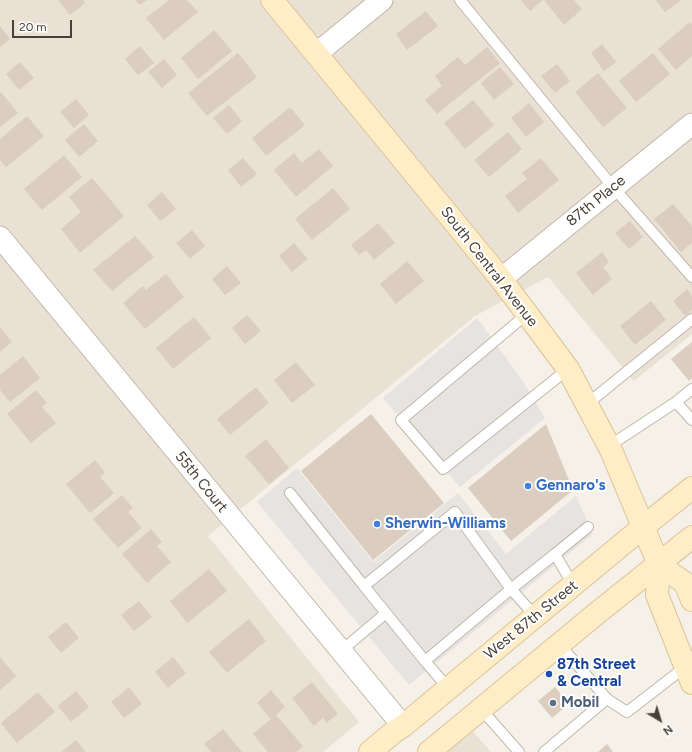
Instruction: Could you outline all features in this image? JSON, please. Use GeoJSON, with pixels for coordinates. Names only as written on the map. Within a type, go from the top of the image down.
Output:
{"type":"FeatureCollection","features":[{"type":"Feature","properties":{"kind":"street","name":"South Central Avenue"},"geometry":{"type":"LineString","coordinates":[[272,0],[501,279],[568,369],[609,446],[633,501],[658,565],[657,595],[688,675]]}},
{"type":"Feature","properties":{"kind":"street"},"geometry":{"type":"LineString","coordinates":[[316,54],[382,0]]}},
{"type":"Feature","properties":{"kind":"street","name":"87th Place"},"geometry":{"type":"LineString","coordinates":[[501,279],[692,124]]}},
{"type":"Feature","properties":{"kind":"street","name":"55th Court"},"geometry":{"type":"LineString","coordinates":[[0,237],[403,726]]}},
{"type":"Feature","properties":{"kind":"street","name":"West 87th Street"},"geometry":{"type":"LineString","coordinates":[[370,752],[692,488]]}},
{"type":"Feature","properties":{"kind":"street"},"geometry":{"type":"LineString","coordinates":[[429,752],[692,537]]}},
{"type":"Feature","properties":{"kind":"street"},"geometry":{"type":"LineString","coordinates":[[658,565],[685,584],[692,600]]}},
{"type":"Feature","properties":{"kind":"lane"},"geometry":{"type":"LineString","coordinates":[[460,0],[613,187],[692,277]]}},
{"type":"Feature","properties":{"kind":"lane"},"geometry":{"type":"LineString","coordinates":[[527,314],[401,420],[443,469],[568,369]]}},
{"type":"Feature","properties":{"kind":"lane"},"geometry":{"type":"LineString","coordinates":[[587,404],[692,319]]}},
{"type":"Feature","properties":{"kind":"lane"},"geometry":{"type":"LineString","coordinates":[[609,446],[676,402],[692,389]]}},
{"type":"Feature","properties":{"kind":"lane"},"geometry":{"type":"LineString","coordinates":[[676,402],[692,420]]}},
{"type":"Feature","properties":{"kind":"lane"},"geometry":{"type":"LineString","coordinates":[[290,493],[448,688]]}},
{"type":"Feature","properties":{"kind":"lane"},"geometry":{"type":"LineString","coordinates":[[364,586],[455,512],[512,589],[535,616]]}},
{"type":"Feature","properties":{"kind":"lane"},"geometry":{"type":"LineString","coordinates":[[425,661],[588,527]]}},
{"type":"Feature","properties":{"kind":"lane"},"geometry":{"type":"LineString","coordinates":[[555,554],[573,585]]}},
{"type":"Feature","properties":{"kind":"lane"},"geometry":{"type":"LineString","coordinates":[[341,651],[386,613]]}},
{"type":"Feature","properties":{"kind":"lane"},"geometry":{"type":"LineString","coordinates":[[560,645],[607,699],[627,712],[688,675]]}},
{"type":"Feature","properties":{"kind":"lane"},"geometry":{"type":"LineString","coordinates":[[544,752],[607,699]]}},
{"type":"Feature","properties":{"kind":"lane"},"geometry":{"type":"LineString","coordinates":[[481,709],[519,752]]}},
{"type":"Feature","properties":{"kind":"shaded area"},"geometry":{"type":"Polygon","coordinates":[[[0,0],[692,0],[692,334],[634,381],[548,277],[475,316],[208,536],[359,722],[323,752],[0,752],[0,0]]]}},
{"type":"Feature","properties":{"kind":"shaded area"},"geometry":{"type":"Polygon","coordinates":[[[477,318],[520,377],[545,418],[460,487],[383,398],[477,318]]]}},
{"type":"Feature","properties":{"kind":"shaded area"},"geometry":{"type":"Polygon","coordinates":[[[297,468],[373,562],[458,493],[506,554],[576,496],[593,534],[409,685],[257,502],[297,468]]]}},
{"type":"Feature","properties":{"kind":"shaded area"},"geometry":{"type":"Polygon","coordinates":[[[469,727],[491,752],[439,752],[469,727]]]}},
{"type":"Feature","properties":{"kind":"building"},"geometry":{"type":"Polygon","coordinates":[[[58,0],[83,0],[85,3],[70,15],[58,0]]]}},
{"type":"Feature","properties":{"kind":"building"},"geometry":{"type":"Polygon","coordinates":[[[135,0],[147,0],[140,5],[135,0]]]}},
{"type":"Feature","properties":{"kind":"building"},"geometry":{"type":"Polygon","coordinates":[[[169,0],[187,0],[198,12],[164,40],[146,18],[169,0]]]}},
{"type":"Feature","properties":{"kind":"building"},"geometry":{"type":"Polygon","coordinates":[[[521,0],[543,0],[530,11],[521,0]]]}},
{"type":"Feature","properties":{"kind":"building"},"geometry":{"type":"Polygon","coordinates":[[[544,0],[574,0],[582,9],[564,25],[544,0]]]}},
{"type":"Feature","properties":{"kind":"building"},"geometry":{"type":"Polygon","coordinates":[[[656,0],[681,0],[665,12],[656,0]]]}},
{"type":"Feature","properties":{"kind":"building"},"geometry":{"type":"Polygon","coordinates":[[[426,11],[438,26],[407,50],[396,34],[426,11]]]}},
{"type":"Feature","properties":{"kind":"building"},"geometry":{"type":"Polygon","coordinates":[[[690,22],[692,25],[692,56],[676,70],[658,49],[690,22]]]}},
{"type":"Feature","properties":{"kind":"building"},"geometry":{"type":"Polygon","coordinates":[[[0,26],[10,39],[0,47],[0,26]]]}},
{"type":"Feature","properties":{"kind":"building"},"geometry":{"type":"Polygon","coordinates":[[[214,30],[232,51],[198,79],[181,58],[214,30]]]}},
{"type":"Feature","properties":{"kind":"building"},"geometry":{"type":"Polygon","coordinates":[[[602,44],[616,62],[604,71],[591,53],[602,44]]]}},
{"type":"Feature","properties":{"kind":"building"},"geometry":{"type":"Polygon","coordinates":[[[140,46],[154,63],[138,75],[125,59],[140,46]]]}},
{"type":"Feature","properties":{"kind":"building"},"geometry":{"type":"Polygon","coordinates":[[[487,47],[500,63],[437,114],[425,100],[442,86],[435,76],[458,57],[465,65],[487,47]]]}},
{"type":"Feature","properties":{"kind":"building"},"geometry":{"type":"Polygon","coordinates":[[[238,53],[257,77],[207,116],[188,93],[238,53]]]}},
{"type":"Feature","properties":{"kind":"building"},"geometry":{"type":"Polygon","coordinates":[[[653,53],[670,74],[636,102],[619,81],[653,53]]]}},
{"type":"Feature","properties":{"kind":"building"},"geometry":{"type":"Polygon","coordinates":[[[164,59],[177,75],[162,88],[148,72],[164,59]]]}},
{"type":"Feature","properties":{"kind":"building"},"geometry":{"type":"Polygon","coordinates":[[[20,62],[34,78],[19,90],[6,74],[20,62]]]}},
{"type":"Feature","properties":{"kind":"building"},"geometry":{"type":"Polygon","coordinates":[[[557,64],[570,81],[555,93],[541,76],[557,64]]]}},
{"type":"Feature","properties":{"kind":"building"},"geometry":{"type":"Polygon","coordinates":[[[500,67],[514,84],[494,100],[481,83],[500,67]]]}},
{"type":"Feature","properties":{"kind":"building"},"geometry":{"type":"Polygon","coordinates":[[[598,73],[627,108],[603,127],[575,92],[598,73]]]}},
{"type":"Feature","properties":{"kind":"building"},"geometry":{"type":"Polygon","coordinates":[[[1,92],[18,113],[0,127],[0,93],[1,92]]]}},
{"type":"Feature","properties":{"kind":"building"},"geometry":{"type":"Polygon","coordinates":[[[76,99],[89,115],[74,128],[60,112],[76,99]]]}},
{"type":"Feature","properties":{"kind":"building"},"geometry":{"type":"Polygon","coordinates":[[[473,100],[494,125],[465,149],[444,123],[473,100]]]}},
{"type":"Feature","properties":{"kind":"building"},"geometry":{"type":"Polygon","coordinates":[[[529,103],[544,122],[526,137],[511,118],[529,103]]]}},
{"type":"Feature","properties":{"kind":"building"},"geometry":{"type":"Polygon","coordinates":[[[229,105],[242,121],[227,134],[213,118],[229,105]]]}},
{"type":"Feature","properties":{"kind":"building"},"geometry":{"type":"Polygon","coordinates":[[[290,107],[305,125],[266,156],[252,138],[290,107]]]}},
{"type":"Feature","properties":{"kind":"building"},"geometry":{"type":"Polygon","coordinates":[[[27,116],[44,136],[6,167],[0,160],[0,139],[27,116]]]}},
{"type":"Feature","properties":{"kind":"building"},"geometry":{"type":"Polygon","coordinates":[[[84,124],[98,141],[79,157],[65,140],[84,124]]]}},
{"type":"Feature","properties":{"kind":"building"},"geometry":{"type":"Polygon","coordinates":[[[508,132],[522,149],[489,177],[474,160],[508,132]]]}},
{"type":"Feature","properties":{"kind":"building"},"geometry":{"type":"Polygon","coordinates":[[[319,149],[333,166],[296,197],[274,170],[294,153],[302,163],[319,149]]]}},
{"type":"Feature","properties":{"kind":"building"},"geometry":{"type":"Polygon","coordinates":[[[64,155],[82,177],[42,210],[24,189],[64,155]]]}},
{"type":"Feature","properties":{"kind":"building"},"geometry":{"type":"Polygon","coordinates":[[[243,158],[257,174],[241,187],[228,170],[243,158]]]}},
{"type":"Feature","properties":{"kind":"building"},"geometry":{"type":"Polygon","coordinates":[[[541,158],[559,180],[518,213],[505,196],[527,179],[522,173],[541,158]]]}},
{"type":"Feature","properties":{"kind":"building"},"geometry":{"type":"Polygon","coordinates":[[[92,178],[124,216],[80,253],[61,229],[81,212],[69,197],[92,178]]]}},
{"type":"Feature","properties":{"kind":"building"},"geometry":{"type":"Polygon","coordinates":[[[333,188],[350,209],[312,240],[295,219],[333,188]]]}},
{"type":"Feature","properties":{"kind":"building"},"geometry":{"type":"Polygon","coordinates":[[[162,192],[176,209],[160,221],[147,205],[162,192]]]}},
{"type":"Feature","properties":{"kind":"building"},"geometry":{"type":"Polygon","coordinates":[[[673,204],[692,226],[692,243],[681,252],[654,219],[673,204]]]}},
{"type":"Feature","properties":{"kind":"building"},"geometry":{"type":"Polygon","coordinates":[[[630,221],[643,237],[629,249],[615,233],[630,221]]]}},
{"type":"Feature","properties":{"kind":"building"},"geometry":{"type":"Polygon","coordinates":[[[378,223],[395,243],[374,260],[366,250],[359,255],[351,245],[378,223]]]}},
{"type":"Feature","properties":{"kind":"building"},"geometry":{"type":"Polygon","coordinates":[[[192,230],[205,246],[190,259],[176,243],[192,230]]]}},
{"type":"Feature","properties":{"kind":"building"},"geometry":{"type":"Polygon","coordinates":[[[135,236],[154,257],[112,291],[93,270],[135,236]]]}},
{"type":"Feature","properties":{"kind":"building"},"geometry":{"type":"Polygon","coordinates":[[[294,243],[308,259],[292,272],[279,256],[294,243]]]}},
{"type":"Feature","properties":{"kind":"building"},"geometry":{"type":"Polygon","coordinates":[[[602,252],[609,262],[603,267],[612,279],[593,295],[576,273],[602,252]]]}},
{"type":"Feature","properties":{"kind":"building"},"geometry":{"type":"Polygon","coordinates":[[[407,261],[424,281],[396,304],[380,284],[407,261]]]}},
{"type":"Feature","properties":{"kind":"building"},"geometry":{"type":"Polygon","coordinates":[[[227,266],[241,283],[225,295],[212,279],[227,266]]]}},
{"type":"Feature","properties":{"kind":"building"},"geometry":{"type":"Polygon","coordinates":[[[166,274],[184,297],[145,329],[123,303],[143,286],[146,290],[166,274]]]}},
{"type":"Feature","properties":{"kind":"building"},"geometry":{"type":"Polygon","coordinates":[[[687,289],[692,296],[692,310],[685,316],[673,301],[687,289]]]}},
{"type":"Feature","properties":{"kind":"building"},"geometry":{"type":"Polygon","coordinates":[[[651,301],[666,320],[635,345],[620,326],[651,301]]]}},
{"type":"Feature","properties":{"kind":"building"},"geometry":{"type":"Polygon","coordinates":[[[247,315],[261,331],[245,344],[232,328],[247,315]]]}},
{"type":"Feature","properties":{"kind":"building"},"geometry":{"type":"Polygon","coordinates":[[[194,317],[211,338],[173,369],[156,348],[194,317]]]}},
{"type":"Feature","properties":{"kind":"building"},"geometry":{"type":"Polygon","coordinates":[[[0,327],[12,342],[0,352],[0,327]]]}},
{"type":"Feature","properties":{"kind":"building"},"geometry":{"type":"Polygon","coordinates":[[[692,342],[692,378],[689,381],[671,359],[692,342]]]}},
{"type":"Feature","properties":{"kind":"building"},"geometry":{"type":"Polygon","coordinates":[[[23,356],[40,378],[10,402],[0,390],[0,375],[23,356]]]}},
{"type":"Feature","properties":{"kind":"building"},"geometry":{"type":"Polygon","coordinates":[[[296,362],[315,385],[292,403],[274,380],[296,362]]]}},
{"type":"Feature","properties":{"kind":"building"},"geometry":{"type":"Polygon","coordinates":[[[256,387],[269,403],[230,435],[217,419],[256,387]]]}},
{"type":"Feature","properties":{"kind":"building"},"geometry":{"type":"Polygon","coordinates":[[[36,390],[47,403],[42,407],[56,423],[31,443],[7,414],[36,390]]]}},
{"type":"Feature","properties":{"kind":"building"},"geometry":{"type":"Polygon","coordinates":[[[371,414],[444,503],[373,560],[301,471],[371,414]]]}},
{"type":"Feature","properties":{"kind":"building"},"geometry":{"type":"Polygon","coordinates":[[[546,424],[573,490],[511,541],[468,488],[546,424]]]}},
{"type":"Feature","properties":{"kind":"building"},"geometry":{"type":"Polygon","coordinates":[[[266,439],[289,468],[269,484],[245,456],[266,439]]]}},
{"type":"Feature","properties":{"kind":"building"},"geometry":{"type":"Polygon","coordinates":[[[95,460],[105,472],[100,477],[114,493],[90,513],[66,484],[95,460]]]}},
{"type":"Feature","properties":{"kind":"building"},"geometry":{"type":"Polygon","coordinates":[[[122,495],[133,508],[128,512],[142,528],[118,548],[93,519],[122,495]]]}},
{"type":"Feature","properties":{"kind":"building"},"geometry":{"type":"Polygon","coordinates":[[[151,529],[162,542],[157,546],[171,562],[147,583],[122,554],[151,529]]]}},
{"type":"Feature","properties":{"kind":"building"},"geometry":{"type":"Polygon","coordinates":[[[209,569],[227,591],[187,623],[170,601],[209,569]]]}},
{"type":"Feature","properties":{"kind":"building"},"geometry":{"type":"Polygon","coordinates":[[[139,601],[152,617],[134,631],[121,615],[139,601]]]}},
{"type":"Feature","properties":{"kind":"building"},"geometry":{"type":"Polygon","coordinates":[[[249,619],[266,641],[227,673],[209,652],[249,619]]]}},
{"type":"Feature","properties":{"kind":"building"},"geometry":{"type":"Polygon","coordinates":[[[66,622],[79,638],[61,653],[48,637],[66,622]]]}},
{"type":"Feature","properties":{"kind":"building"},"geometry":{"type":"Polygon","coordinates":[[[0,657],[16,676],[0,690],[0,657]]]}},
{"type":"Feature","properties":{"kind":"building"},"geometry":{"type":"Polygon","coordinates":[[[173,657],[186,673],[168,688],[155,672],[173,657]]]}},
{"type":"Feature","properties":{"kind":"building"},"geometry":{"type":"Polygon","coordinates":[[[312,682],[338,714],[326,723],[323,718],[314,726],[292,698],[312,682]]]}},
{"type":"Feature","properties":{"kind":"building"},"geometry":{"type":"Polygon","coordinates":[[[129,687],[142,704],[124,718],[111,702],[129,687]]]}},
{"type":"Feature","properties":{"kind":"building","name":"Mobil"},"geometry":{"type":"Polygon","coordinates":[[[555,687],[569,704],[552,718],[538,701],[555,687]]]}},
{"type":"Feature","properties":{"kind":"building"},"geometry":{"type":"Polygon","coordinates":[[[271,690],[285,707],[276,715],[303,746],[296,752],[268,752],[253,734],[271,719],[257,703],[271,690]]]}},
{"type":"Feature","properties":{"kind":"building"},"geometry":{"type":"Polygon","coordinates":[[[76,691],[89,707],[71,722],[58,706],[76,691]]]}},
{"type":"Feature","properties":{"kind":"building"},"geometry":{"type":"Polygon","coordinates":[[[38,692],[55,712],[17,743],[1,723],[38,692]]]}},
{"type":"Feature","properties":{"kind":"building"},"geometry":{"type":"Polygon","coordinates":[[[223,729],[242,752],[211,752],[204,744],[223,729]]]}},
{"type":"Feature","properties":{"kind":"building"},"geometry":{"type":"Polygon","coordinates":[[[76,740],[86,752],[61,752],[76,740]]]}},
{"type":"Feature","properties":{"kind":"building"},"geometry":{"type":"Polygon","coordinates":[[[607,744],[613,752],[598,752],[607,744]]]}},
{"type":"Feature","properties":{"kind":"place","name":"Gennaro's"},"geometry":{"type":"Point","coordinates":[528,486]}},
{"type":"Feature","properties":{"kind":"place","name":"Sherwin-Williams"},"geometry":{"type":"Point","coordinates":[377,524]}},
{"type":"Feature","properties":{"kind":"place","name":"87th Street & Central"},"geometry":{"type":"Point","coordinates":[549,674]}},
{"type":"Feature","properties":{"kind":"place","name":"Mobil"},"geometry":{"type":"Point","coordinates":[553,703]}}]}
